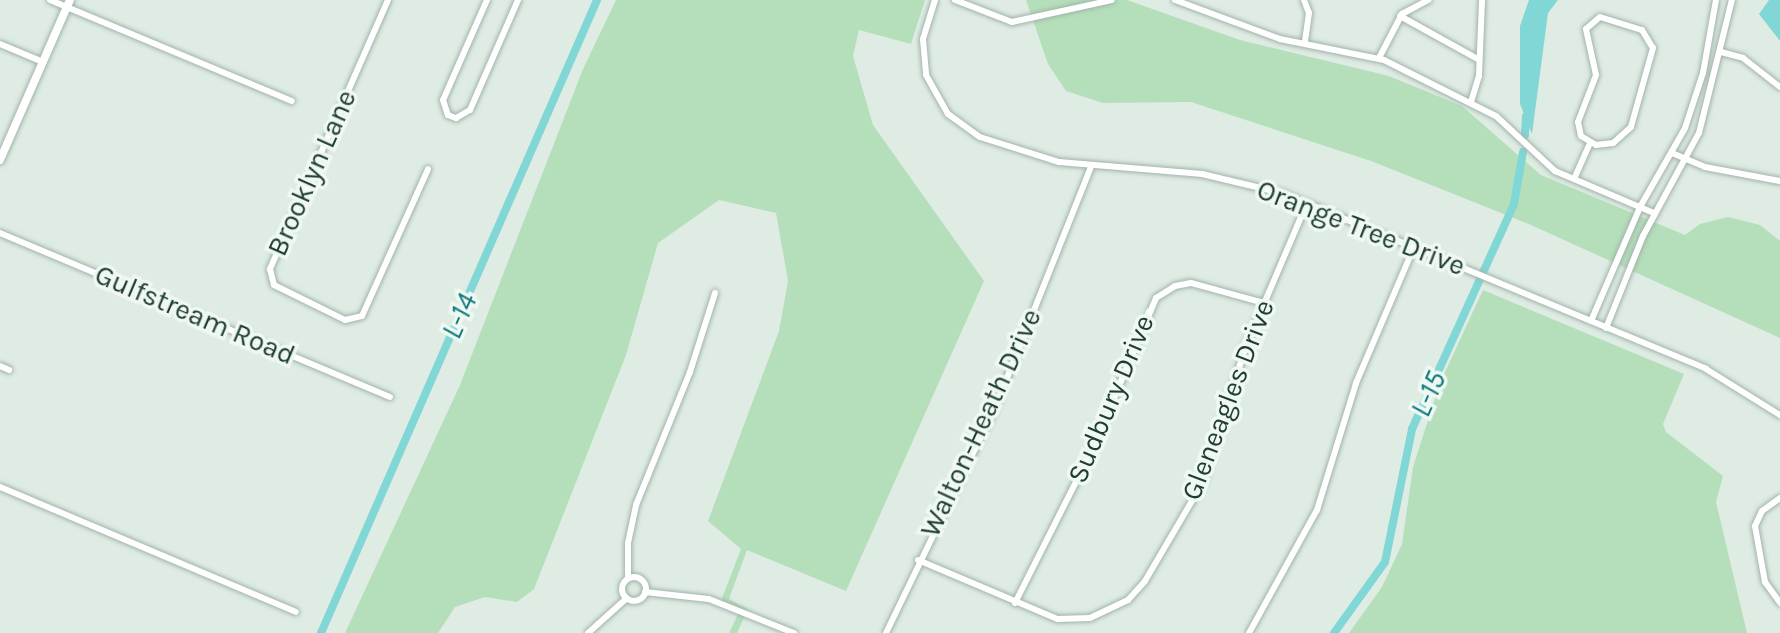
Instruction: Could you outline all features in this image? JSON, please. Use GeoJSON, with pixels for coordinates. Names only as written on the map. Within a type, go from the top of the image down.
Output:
{"type":"FeatureCollection","features":[{"type":"Feature","properties":{"kind":"street"},"geometry":{"type":"LineString","coordinates":[[50,0],[69,4],[292,101]]}},
{"type":"Feature","properties":{"kind":"street","name":"Brooklyn Lane"},"geometry":{"type":"LineString","coordinates":[[388,0],[270,269],[274,285],[345,320],[362,316],[428,169]]}},
{"type":"Feature","properties":{"kind":"street"},"geometry":{"type":"LineString","coordinates":[[487,0],[443,100],[448,115],[456,118],[470,110],[518,0]]}},
{"type":"Feature","properties":{"kind":"street","name":"Orange Tree Drive"},"geometry":{"type":"LineString","coordinates":[[935,0],[922,53],[933,93],[958,123],[980,137],[1033,155],[1091,167],[1202,174],[1307,203],[1728,380],[1780,415]]}},
{"type":"Feature","properties":{"kind":"street"},"geometry":{"type":"LineString","coordinates":[[955,0],[1012,22],[1112,0]]}},
{"type":"Feature","properties":{"kind":"street"},"geometry":{"type":"LineString","coordinates":[[1175,0],[1247,29],[1379,58],[1471,102],[1507,123],[1540,162],[1654,213]]}},
{"type":"Feature","properties":{"kind":"street"},"geometry":{"type":"LineString","coordinates":[[1304,0],[1309,13],[1305,43]]}},
{"type":"Feature","properties":{"kind":"street"},"geometry":{"type":"LineString","coordinates":[[1379,58],[1400,16],[1428,0]]}},
{"type":"Feature","properties":{"kind":"street"},"geometry":{"type":"LineString","coordinates":[[1471,102],[1482,0]]}},
{"type":"Feature","properties":{"kind":"street"},"geometry":{"type":"LineString","coordinates":[[1591,321],[1640,207],[1672,153],[1696,96],[1716,0]]}},
{"type":"Feature","properties":{"kind":"street"},"geometry":{"type":"LineString","coordinates":[[1606,328],[1654,213],[1685,159],[1710,104],[1732,0]]}},
{"type":"Feature","properties":{"kind":"street"},"geometry":{"type":"LineString","coordinates":[[0,160],[69,4]]}},
{"type":"Feature","properties":{"kind":"street"},"geometry":{"type":"LineString","coordinates":[[1400,16],[1478,59]]}},
{"type":"Feature","properties":{"kind":"street"},"geometry":{"type":"LineString","coordinates":[[1600,17],[1642,30],[1652,43],[1653,54],[1631,127],[1613,143],[1590,143],[1581,136],[1578,122],[1596,75],[1586,29],[1600,17]]}},
{"type":"Feature","properties":{"kind":"street"},"geometry":{"type":"LineString","coordinates":[[0,44],[43,62]]}},
{"type":"Feature","properties":{"kind":"street"},"geometry":{"type":"LineString","coordinates":[[1721,52],[1743,58],[1780,87]]}},
{"type":"Feature","properties":{"kind":"street"},"geometry":{"type":"LineString","coordinates":[[1574,179],[1590,143]]}},
{"type":"Feature","properties":{"kind":"street"},"geometry":{"type":"LineString","coordinates":[[1672,153],[1685,159],[1780,181]]}},
{"type":"Feature","properties":{"kind":"street","name":"Walton-Heath Drive"},"geometry":{"type":"LineString","coordinates":[[886,633],[918,560],[995,408],[1091,167]]}},
{"type":"Feature","properties":{"kind":"street","name":"Gleneagles Drive"},"geometry":{"type":"LineString","coordinates":[[918,560],[1046,616],[1077,620],[1112,610],[1137,591],[1203,482],[1264,303],[1307,203]]}},
{"type":"Feature","properties":{"kind":"street","name":"Gulfstream Road"},"geometry":{"type":"LineString","coordinates":[[0,233],[390,397]]}},
{"type":"Feature","properties":{"kind":"street"},"geometry":{"type":"LineString","coordinates":[[1249,633],[1317,510],[1356,383],[1414,247]]}},
{"type":"Feature","properties":{"kind":"street","name":"Sudbury Drive"},"geometry":{"type":"LineString","coordinates":[[1015,603],[1083,469],[1156,298],[1169,288],[1191,283],[1264,303]]}},
{"type":"Feature","properties":{"kind":"street"},"geometry":{"type":"LineString","coordinates":[[627,598],[622,587],[628,578],[628,543],[636,505],[690,372],[715,293]]}},
{"type":"Feature","properties":{"kind":"street"},"geometry":{"type":"LineString","coordinates":[[0,366],[9,370]]}},
{"type":"Feature","properties":{"kind":"street"},"geometry":{"type":"LineString","coordinates":[[0,487],[296,612]]}},
{"type":"Feature","properties":{"kind":"street"},"geometry":{"type":"LineString","coordinates":[[1780,498],[1762,511],[1755,526],[1765,582],[1780,603]]}},
{"type":"Feature","properties":{"kind":"street"},"geometry":{"type":"LineString","coordinates":[[628,578],[642,580],[645,592]]}},
{"type":"Feature","properties":{"kind":"street"},"geometry":{"type":"LineString","coordinates":[[627,598],[638,600],[645,592]]}},
{"type":"Feature","properties":{"kind":"street"},"geometry":{"type":"LineString","coordinates":[[645,592],[709,599],[794,633]]}},
{"type":"Feature","properties":{"kind":"street"},"geometry":{"type":"LineString","coordinates":[[588,633],[627,598]]}},
{"type":"Feature","properties":{"kind":"green space"},"geometry":{"type":"Polygon","coordinates":[[[616,0],[925,0],[911,44],[859,30],[853,56],[873,125],[984,281],[846,591],[747,550],[729,599],[748,609],[737,633],[729,633],[738,614],[719,606],[741,549],[708,521],[779,331],[788,281],[776,213],[719,200],[658,243],[626,355],[534,589],[517,602],[485,597],[455,607],[438,633],[345,633],[460,385],[583,69],[616,0]]]}},
{"type":"Feature","properties":{"kind":"green space"},"geometry":{"type":"Polygon","coordinates":[[[1026,0],[1127,0],[1240,40],[1389,76],[1462,106],[1541,175],[1685,235],[1700,224],[1728,217],[1760,225],[1780,241],[1780,338],[1531,225],[1371,161],[1191,102],[1103,103],[1066,91],[1048,64],[1026,0]]]}},
{"type":"Feature","properties":{"kind":"green space"},"geometry":{"type":"Polygon","coordinates":[[[1483,290],[1684,374],[1663,424],[1666,432],[1723,476],[1716,502],[1747,633],[1349,633],[1382,587],[1402,544],[1413,467],[1440,383],[1483,290]]]}},
{"type":"Feature","properties":{"kind":"water"},"geometry":{"type":"Polygon","coordinates":[[[1529,0],[1558,0],[1548,13],[1532,134],[1520,104],[1520,26],[1529,0]]]}},
{"type":"Feature","properties":{"kind":"water"},"geometry":{"type":"Polygon","coordinates":[[[1769,0],[1780,0],[1780,41],[1759,14],[1769,0]]]}},
{"type":"Feature","properties":{"kind":"waterway","name":"L-14"},"geometry":{"type":"LineString","coordinates":[[321,633],[597,0]]}},
{"type":"Feature","properties":{"kind":"waterway","name":"L-15"},"geometry":{"type":"LineString","coordinates":[[1525,135],[1526,116]]}},
{"type":"Feature","properties":{"kind":"waterway","name":"L-15"},"geometry":{"type":"LineString","coordinates":[[1334,633],[1385,562],[1412,429],[1514,204],[1523,152]]}}]}
